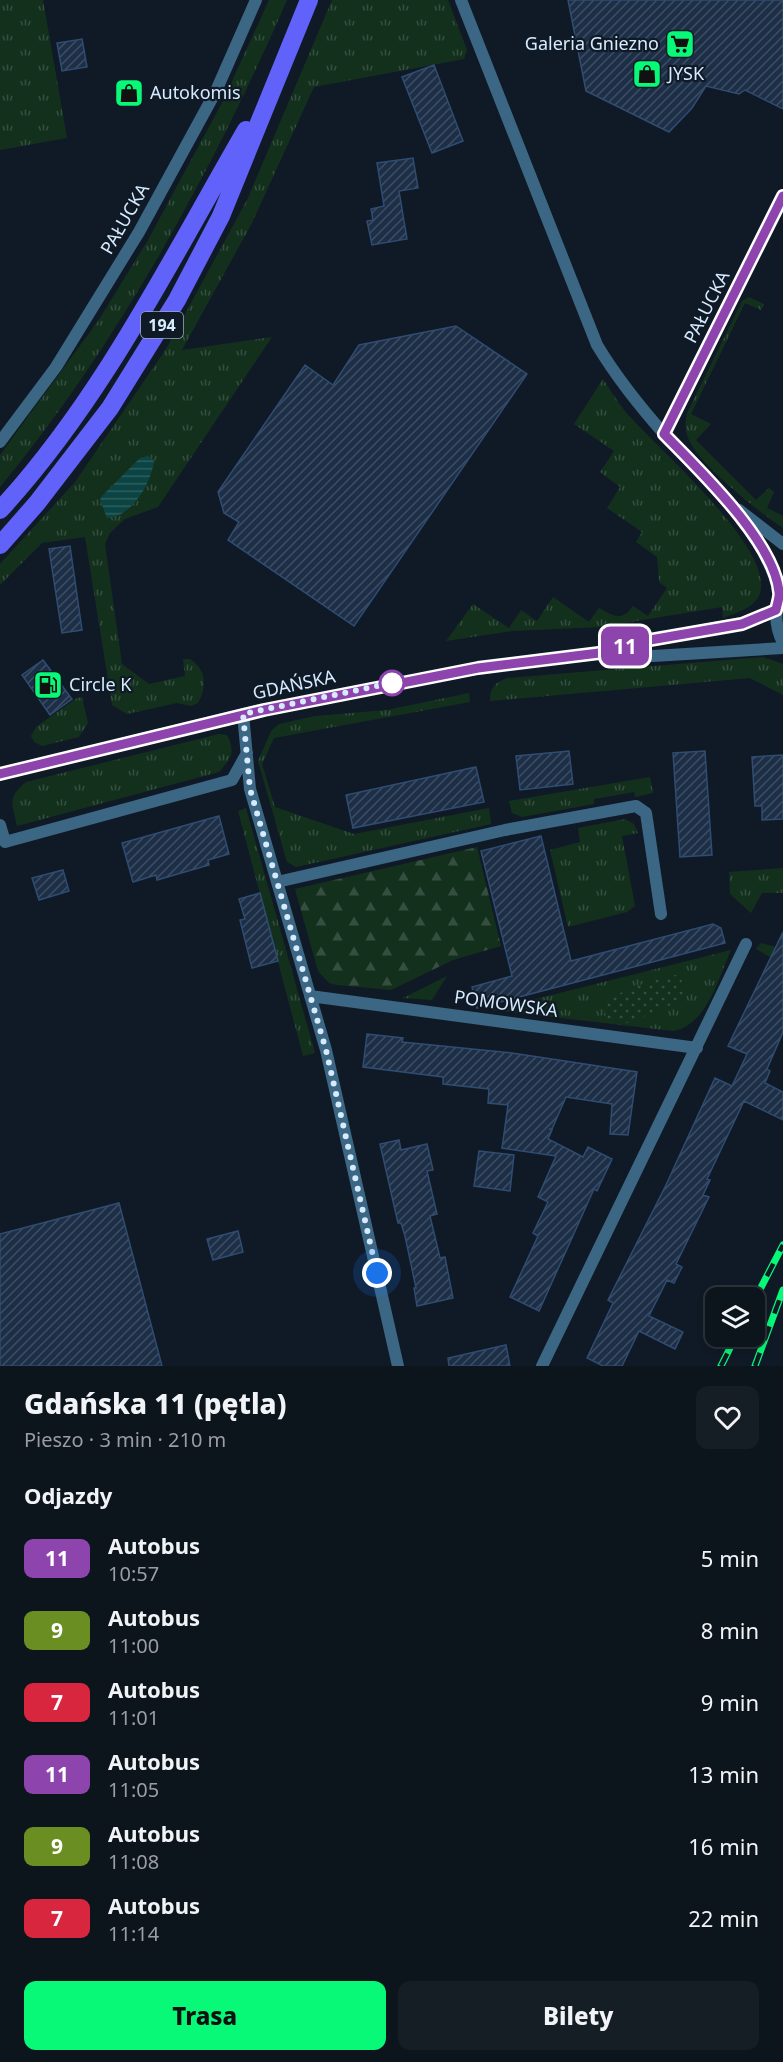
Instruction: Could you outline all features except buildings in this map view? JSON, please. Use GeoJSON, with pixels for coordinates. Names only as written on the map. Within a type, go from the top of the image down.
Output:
{"type":"FeatureCollection","features":[{"type":"Feature","properties":{"kind":"main road","name":"194"},"geometry":{"type":"LineString","coordinates":[[0,545],[37,503],[110,408],[177,300],[221,216],[309,0]]}},
{"type":"Feature","properties":{"kind":"main road","name":"194"},"geometry":{"type":"LineString","coordinates":[[0,510],[69,424],[126,340],[277,77]]}},
{"type":"Feature","properties":{"kind":"street","name":"PAŁUCKA"},"geometry":{"type":"LineString","coordinates":[[0,442],[56,368],[139,232],[216,92],[256,0]]}},
{"type":"Feature","properties":{"kind":"street"},"geometry":{"type":"LineString","coordinates":[[461,0],[597,345],[616,377],[664,434],[729,502],[783,544]]}},
{"type":"Feature","properties":{"kind":"street","name":"PAŁUCKA"},"geometry":{"type":"LineString","coordinates":[[664,434],[783,196]]}},
{"type":"Feature","properties":{"kind":"street"},"geometry":{"type":"LineString","coordinates":[[729,502],[766,556],[781,591],[776,610],[783,643]]}},
{"type":"Feature","properties":{"kind":"street","name":"GDAŃSKA"},"geometry":{"type":"LineString","coordinates":[[0,774],[243,714],[478,668],[599,653],[650,640],[742,624],[776,610]]}},
{"type":"Feature","properties":{"kind":"street","name":"GDAŃSKA"},"geometry":{"type":"LineString","coordinates":[[599,653],[653,656],[783,648]]}},
{"type":"Feature","properties":{"kind":"street"},"geometry":{"type":"LineString","coordinates":[[243,714],[250,789],[326,1050],[398,1366]]}},
{"type":"Feature","properties":{"kind":"street"},"geometry":{"type":"LineString","coordinates":[[0,825],[5,842],[232,780],[247,752]]}},
{"type":"Feature","properties":{"kind":"street"},"geometry":{"type":"LineString","coordinates":[[277,882],[504,830],[636,806],[646,813],[661,914]]}},
{"type":"Feature","properties":{"kind":"street"},"geometry":{"type":"LineString","coordinates":[[542,1366],[746,944]]}},
{"type":"Feature","properties":{"kind":"street","name":"POMOWSKA"},"geometry":{"type":"LineString","coordinates":[[310,996],[697,1048]]}},
{"type":"Feature","properties":{"kind":"green space"},"geometry":{"type":"Polygon","coordinates":[[[0,0],[43,0],[67,138],[0,150],[0,0]]]}},
{"type":"Feature","properties":{"kind":"green space"},"geometry":{"type":"Polygon","coordinates":[[[269,0],[287,0],[259,63],[195,191],[160,254],[84,375],[0,487],[0,455],[98,321],[148,240],[223,101],[269,0]]]}},
{"type":"Feature","properties":{"kind":"green space"},"geometry":{"type":"Polygon","coordinates":[[[332,0],[448,0],[467,50],[464,59],[314,87],[252,223],[182,350],[272,337],[158,507],[125,519],[110,533],[105,544],[122,664],[149,684],[185,676],[183,659],[190,659],[200,668],[204,679],[203,691],[198,703],[191,706],[177,703],[127,714],[112,705],[85,537],[42,543],[0,585],[0,564],[75,482],[166,349],[247,200],[332,0]]]}},
{"type":"Feature","properties":{"kind":"green space"},"geometry":{"type":"Polygon","coordinates":[[[749,297],[764,304],[761,310],[745,303],[691,414],[711,424],[696,440],[756,500],[769,488],[774,492],[767,508],[783,516],[783,528],[746,500],[705,462],[689,440],[686,430],[687,413],[742,301],[749,297]]]}},
{"type":"Feature","properties":{"kind":"green space"},"geometry":{"type":"Polygon","coordinates":[[[603,379],[624,410],[731,524],[749,550],[759,573],[758,598],[744,609],[723,618],[722,607],[600,627],[512,631],[446,641],[473,604],[509,628],[521,610],[537,621],[553,597],[589,622],[599,608],[621,616],[633,606],[648,616],[667,588],[659,582],[657,557],[636,542],[642,532],[607,508],[620,487],[600,472],[614,451],[574,424],[603,379]]]}},
{"type":"Feature","properties":{"kind":"green space"},"geometry":{"type":"Polygon","coordinates":[[[763,657],[783,664],[783,695],[750,678],[490,701],[494,686],[507,678],[763,657]]]}},
{"type":"Feature","properties":{"kind":"green space"},"geometry":{"type":"Polygon","coordinates":[[[469,693],[470,702],[274,738],[262,764],[275,807],[354,834],[489,808],[491,824],[296,867],[287,862],[258,761],[271,731],[279,724],[315,716],[387,710],[469,693]]]}},
{"type":"Feature","properties":{"kind":"green space"},"geometry":{"type":"Polygon","coordinates":[[[82,697],[88,723],[79,737],[42,746],[34,742],[31,736],[36,727],[77,698],[82,697]]]}},
{"type":"Feature","properties":{"kind":"green space"},"geometry":{"type":"Polygon","coordinates":[[[219,734],[227,735],[232,750],[229,759],[219,772],[17,826],[12,801],[16,792],[26,782],[219,734]]]}},
{"type":"Feature","properties":{"kind":"green space"},"geometry":{"type":"Polygon","coordinates":[[[650,777],[653,793],[635,797],[634,792],[594,799],[594,804],[522,817],[512,813],[509,801],[650,777]]]}},
{"type":"Feature","properties":{"kind":"green space"},"geometry":{"type":"Polygon","coordinates":[[[246,808],[315,1053],[303,1056],[238,811],[246,808]]]}},
{"type":"Feature","properties":{"kind":"green space"},"geometry":{"type":"Polygon","coordinates":[[[625,819],[634,824],[638,833],[622,836],[635,906],[627,912],[568,927],[550,850],[580,842],[578,828],[625,819]]]}},
{"type":"Feature","properties":{"kind":"green space"},"geometry":{"type":"Polygon","coordinates":[[[477,847],[501,946],[453,960],[391,990],[329,983],[318,971],[295,889],[477,847]]]}},
{"type":"Feature","properties":{"kind":"green space"},"geometry":{"type":"Polygon","coordinates":[[[783,868],[783,893],[762,893],[751,913],[730,894],[729,872],[783,868]]]}},
{"type":"Feature","properties":{"kind":"green space"},"geometry":{"type":"Polygon","coordinates":[[[761,943],[783,949],[782,964],[756,949],[761,943]]]}},
{"type":"Feature","properties":{"kind":"green space"},"geometry":{"type":"Polygon","coordinates":[[[731,950],[716,987],[703,1010],[685,1027],[673,1031],[492,1010],[731,950]]]}},
{"type":"Feature","properties":{"kind":"green space"},"geometry":{"type":"Polygon","coordinates":[[[680,974],[685,994],[680,1001],[629,1023],[608,1020],[603,1008],[606,999],[647,982],[680,974]]]}},
{"type":"Feature","properties":{"kind":"green space"},"geometry":{"type":"Polygon","coordinates":[[[447,976],[432,1000],[403,998],[447,976]]]}},
{"type":"Feature","properties":{"kind":"shaded area"},"geometry":{"type":"Polygon","coordinates":[[[148,456],[154,461],[149,479],[139,497],[124,512],[107,518],[100,500],[102,496],[140,458],[148,456]]]}},
{"type":"Feature","properties":{"kind":"railway"},"geometry":{"type":"LineString","coordinates":[[761,1287],[783,1245]]}},
{"type":"Feature","properties":{"kind":"railway"},"geometry":{"type":"LineString","coordinates":[[755,1366],[783,1290]]}},
{"type":"Feature","properties":{"kind":"railway"},"geometry":{"type":"LineString","coordinates":[[721,1366],[730,1347]]}},
{"type":"Feature","properties":{"kind":"bus line","name":"11"},"geometry":{"type":"LineString","coordinates":[[0,774],[243,714],[478,668],[599,653],[650,640],[742,624],[764,617],[776,610],[780,594],[775,574],[758,543],[729,502],[664,434],[783,196]]}},
{"type":"Feature","properties":{"kind":"place","name":"Galeria Gniezno"},"geometry":{"type":"Point","coordinates":[680,44]}},
{"type":"Feature","properties":{"kind":"place","name":"JYSK"},"geometry":{"type":"Point","coordinates":[647,74]}},
{"type":"Feature","properties":{"kind":"place","name":"Autokomis"},"geometry":{"type":"Point","coordinates":[129,93]}},
{"type":"Feature","properties":{"kind":"place","name":"Circle K"},"geometry":{"type":"Point","coordinates":[48,685]}},
{"type":"Feature","properties":{"kind":"route"},"geometry":{"type":"LineString","coordinates":[[377,1273],[326,1050],[250,789],[243,714],[392,683]]}}]}
